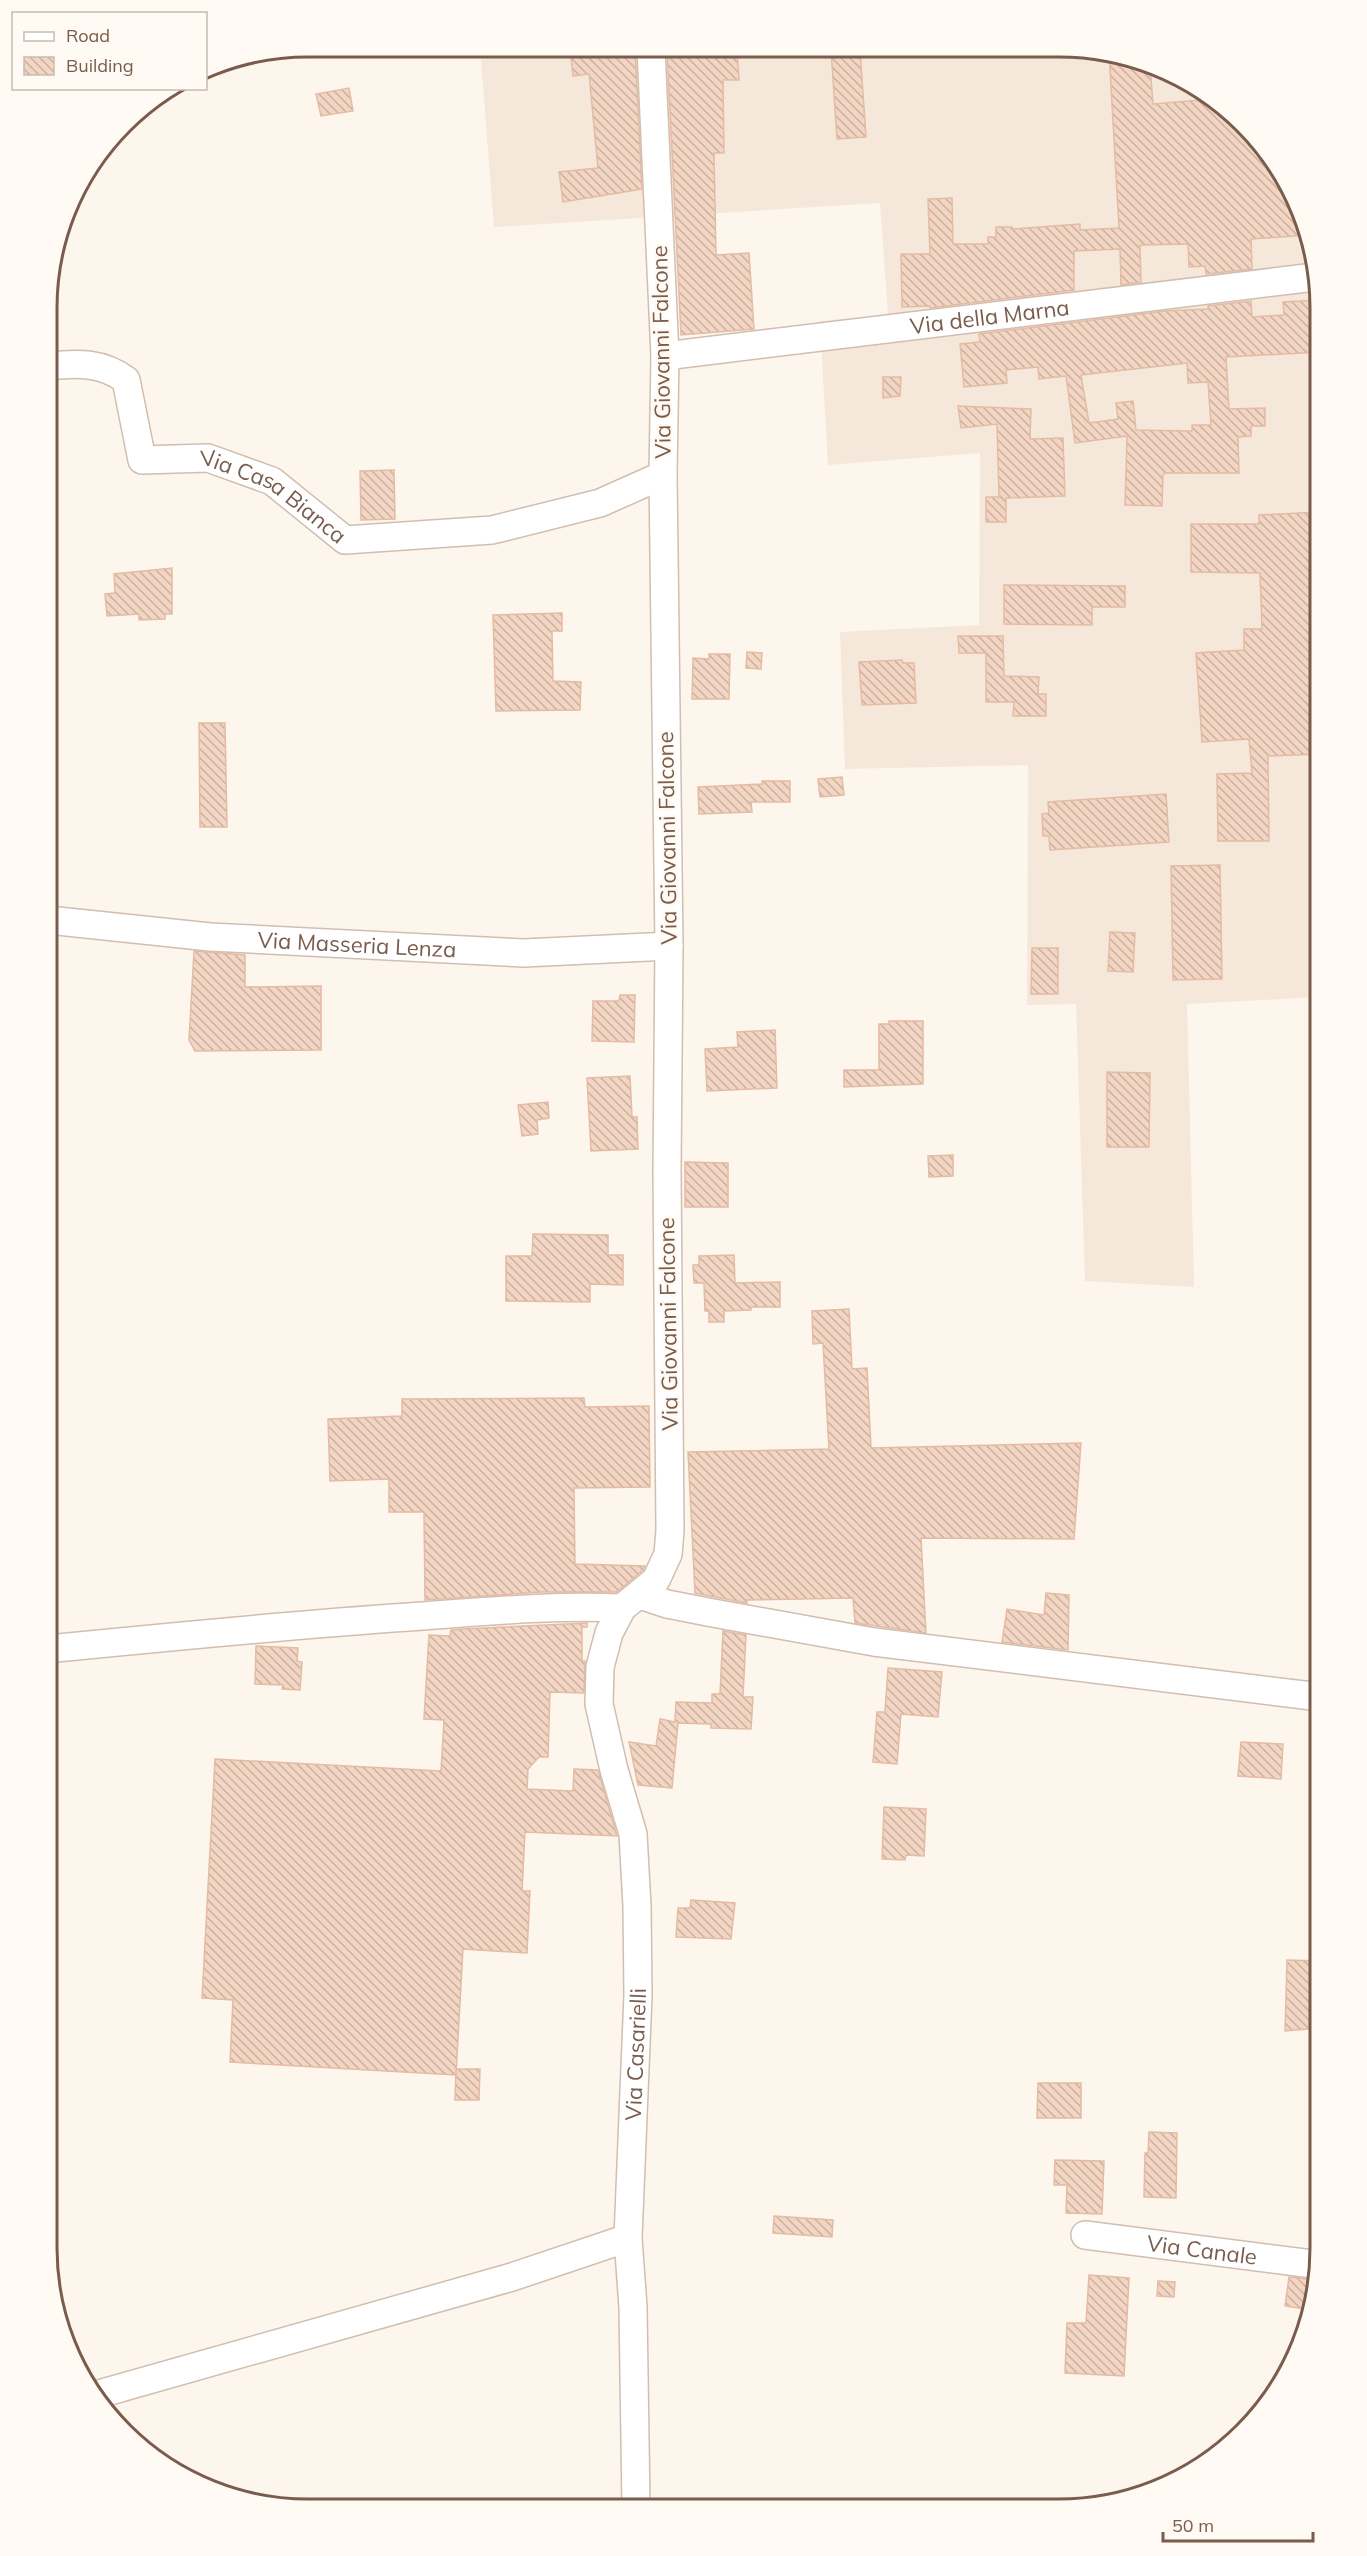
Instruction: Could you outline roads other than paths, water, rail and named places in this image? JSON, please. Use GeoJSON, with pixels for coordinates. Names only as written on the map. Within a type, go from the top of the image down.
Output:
{"type":"FeatureCollection","features":[{"type":"Feature","properties":{"kind":"street","name":"Via Giovanni Falcone"},"geometry":{"type":"LineString","coordinates":[[631,1602],[656,1580],[668,1554],[670,1531],[667,1172],[669,946],[663,475],[665,356],[651,57]]}},
{"type":"Feature","properties":{"kind":"street","name":"Via della Marna"},"geometry":{"type":"LineString","coordinates":[[665,356],[1308,278]]}},
{"type":"Feature","properties":{"kind":"street","name":"Via Casa Bianca"},"geometry":{"type":"LineString","coordinates":[[57,365],[77,363],[111,369],[126,380],[142,460],[208,458],[272,481],[345,540],[492,530],[600,503],[663,475]]}},
{"type":"Feature","properties":{"kind":"street","name":"Via Masseria Lenza"},"geometry":{"type":"LineString","coordinates":[[57,921],[210,937],[524,953],[669,946]]}},
{"type":"Feature","properties":{"kind":"street"},"geometry":{"type":"LineString","coordinates":[[57,1648],[266,1627],[571,1608],[631,1602],[702,1611],[874,1642],[1310,1696]]}},
{"type":"Feature","properties":{"kind":"street","name":"Via Casarielli"},"geometry":{"type":"LineString","coordinates":[[631,1602],[609,1633],[600,1667],[599,1704],[634,1844],[638,1995],[628,2238],[633,2307],[636,2499]]}},
{"type":"Feature","properties":{"kind":"street","name":"Via Canale"},"geometry":{"type":"LineString","coordinates":[[1085,2235],[1309,2264]]}},
{"type":"Feature","properties":{"kind":"street"},"geometry":{"type":"LineString","coordinates":[[103,2393],[512,2277],[628,2238]]}}]}
